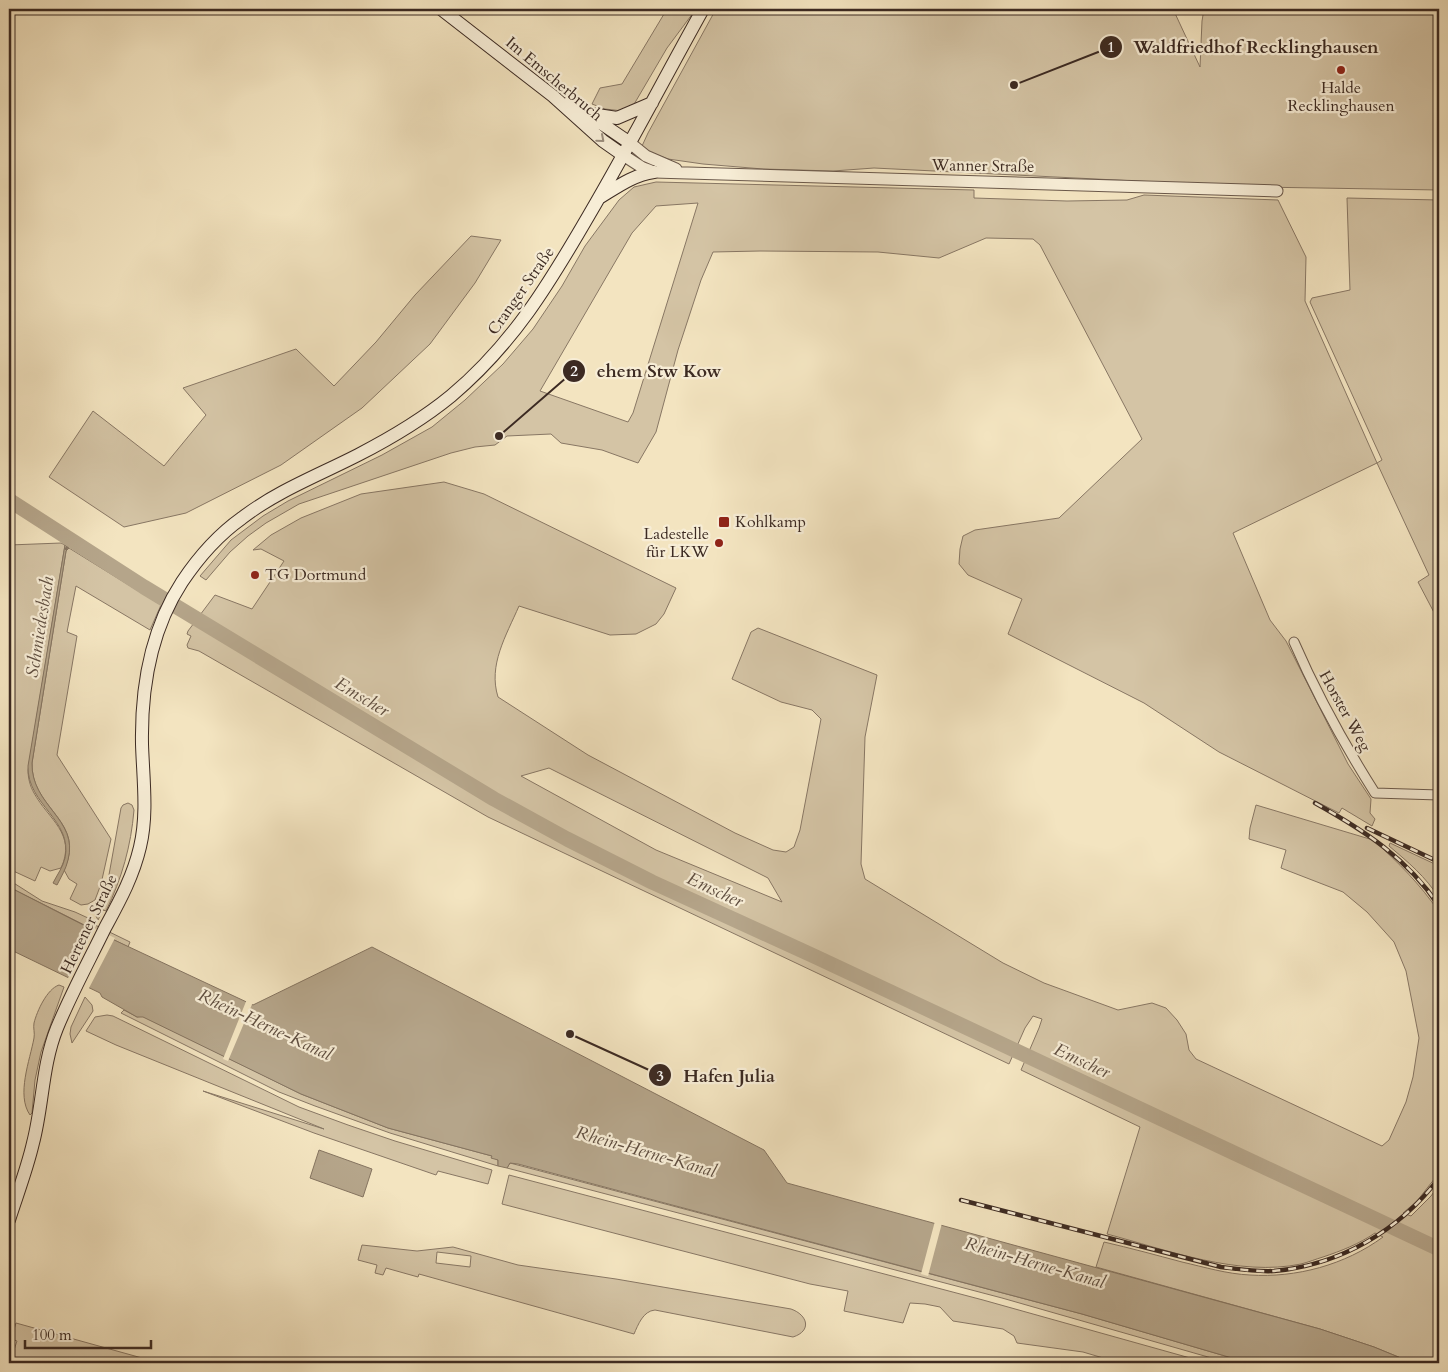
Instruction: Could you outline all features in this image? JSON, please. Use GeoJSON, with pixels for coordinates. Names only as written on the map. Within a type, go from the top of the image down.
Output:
{"type":"FeatureCollection","features":[{"type":"Feature","properties":{"kind":"main road","name":"Im Emscherbruch"},"geometry":{"type":"LineString","coordinates":[[441,9],[584,117],[630,143]]}},
{"type":"Feature","properties":{"kind":"main road","name":"Im Emscherbruch"},"geometry":{"type":"LineString","coordinates":[[453,9],[572,108]]}},
{"type":"Feature","properties":{"kind":"main road","name":"Cranger Straße"},"geometry":{"type":"LineString","coordinates":[[156,635],[179,587],[203,554],[228,528],[273,497],[395,435],[444,402],[477,373],[502,347],[536,304],[600,198],[703,9]]}},
{"type":"Feature","properties":{"kind":"main road"},"geometry":{"type":"LineString","coordinates":[[584,117],[617,118],[652,103]]}},
{"type":"Feature","properties":{"kind":"main road","name":"Im Emscherbruch"},"geometry":{"type":"LineString","coordinates":[[584,117],[603,141],[623,155]]}},
{"type":"Feature","properties":{"kind":"main road"},"geometry":{"type":"LineString","coordinates":[[600,198],[630,179],[654,172]]}},
{"type":"Feature","properties":{"kind":"main road","name":"Hertener Straße"},"geometry":{"type":"LineString","coordinates":[[9,1220],[34,1142],[42,1085],[56,1031],[73,993],[127,887],[140,847],[144,812],[143,691],[149,658],[156,635]]}},
{"type":"Feature","properties":{"kind":"street","name":"Wanner Straße"},"geometry":{"type":"LineString","coordinates":[[630,143],[646,156],[687,173]]}},
{"type":"Feature","properties":{"kind":"street","name":"Wanner Straße"},"geometry":{"type":"LineString","coordinates":[[623,155],[654,172],[1277,191]]}},
{"type":"Feature","properties":{"kind":"street","name":"Horster Weg"},"geometry":{"type":"LineString","coordinates":[[1294,642],[1333,725],[1375,793],[1439,795]]}},
{"type":"Feature","properties":{"kind":"shaded area"},"geometry":{"type":"Polygon","coordinates":[[[667,9],[696,9],[667,48],[633,106],[622,111],[605,109],[592,104],[600,88],[622,84],[667,9]]]}},
{"type":"Feature","properties":{"kind":"shaded area"},"geometry":{"type":"Polygon","coordinates":[[[716,9],[1173,9],[1200,67],[1204,9],[1439,9],[1439,190],[1257,187],[874,168],[833,171],[763,169],[668,159],[652,153],[642,146],[716,9]]]}},
{"type":"Feature","properties":{"kind":"shaded area"},"geometry":{"type":"Polygon","coordinates":[[[656,182],[974,190],[974,198],[1067,201],[1127,200],[1144,195],[1278,200],[1306,257],[1305,301],[1377,463],[1233,533],[1270,620],[1286,641],[1348,764],[1371,799],[1370,813],[1375,819],[1372,826],[1342,808],[1339,813],[1219,752],[1144,703],[1008,634],[1022,599],[968,575],[959,564],[963,536],[975,530],[1059,518],[1142,439],[1040,245],[1033,239],[986,238],[939,258],[878,252],[713,252],[701,280],[678,350],[656,432],[638,463],[602,450],[561,443],[551,434],[507,436],[495,445],[475,447],[451,453],[299,504],[248,536],[230,552],[206,580],[200,576],[231,540],[263,516],[288,501],[382,455],[432,427],[465,400],[503,364],[533,329],[562,286],[585,246],[619,200],[634,187],[656,182]],[[698,203],[656,206],[632,233],[540,391],[628,422],[633,413],[698,203]]]}},
{"type":"Feature","properties":{"kind":"shaded area"},"geometry":{"type":"Polygon","coordinates":[[[1347,198],[1439,200],[1439,622],[1418,582],[1429,575],[1377,463],[1382,460],[1310,302],[1312,298],[1350,290],[1347,198]]]}},
{"type":"Feature","properties":{"kind":"shaded area"},"geometry":{"type":"Polygon","coordinates":[[[471,236],[501,240],[475,283],[430,344],[362,408],[281,465],[186,513],[124,527],[49,477],[93,411],[164,466],[206,415],[183,388],[296,349],[334,386],[376,342],[415,295],[471,236]]]}},
{"type":"Feature","properties":{"kind":"shaded area"},"geometry":{"type":"Polygon","coordinates":[[[444,482],[484,494],[676,588],[664,614],[656,624],[636,634],[610,635],[519,606],[504,640],[497,662],[495,685],[498,697],[588,755],[735,833],[773,850],[786,852],[794,847],[800,830],[821,719],[812,710],[781,702],[732,679],[751,632],[758,628],[877,675],[865,737],[861,864],[865,879],[1003,963],[1044,983],[1118,1010],[1152,1003],[1166,1008],[1186,1034],[1189,1050],[1196,1059],[1382,1146],[1389,1140],[1406,1102],[1413,1077],[1419,1038],[1406,971],[1394,942],[1367,912],[1343,892],[1281,868],[1286,850],[1249,839],[1256,805],[1373,840],[1409,874],[1439,912],[1439,1173],[1417,1201],[1403,1213],[1411,1216],[1439,1185],[1439,1363],[1413,1363],[1374,1347],[1320,1329],[1096,1267],[1104,1242],[1224,1272],[1250,1275],[1285,1274],[1320,1268],[1336,1262],[1353,1255],[1383,1237],[1375,1233],[1343,1250],[1301,1264],[1253,1267],[1203,1260],[1107,1234],[1140,1127],[1021,1070],[1042,1019],[1033,1016],[1025,1028],[1009,1064],[488,817],[199,651],[188,648],[187,645],[191,636],[187,634],[188,631],[215,595],[252,609],[284,561],[261,549],[253,550],[271,535],[301,518],[361,494],[444,482]],[[549,768],[521,776],[656,850],[782,902],[768,878],[549,768]]]}},
{"type":"Feature","properties":{"kind":"shaded area"},"geometry":{"type":"Polygon","coordinates":[[[61,543],[65,545],[28,776],[31,788],[59,828],[66,846],[61,868],[50,871],[41,867],[35,881],[9,869],[9,545],[61,543]]]}},
{"type":"Feature","properties":{"kind":"shaded area"},"geometry":{"type":"Polygon","coordinates":[[[69,548],[161,605],[150,630],[76,586],[67,632],[77,636],[57,755],[111,839],[101,884],[95,900],[81,905],[70,899],[77,884],[69,879],[64,870],[69,853],[69,839],[64,827],[40,793],[34,779],[32,763],[66,551],[69,548]]]}},
{"type":"Feature","properties":{"kind":"shaded area"},"geometry":{"type":"Polygon","coordinates":[[[128,803],[132,805],[134,810],[125,862],[106,911],[103,910],[98,920],[95,914],[105,897],[121,808],[128,803]]]}},
{"type":"Feature","properties":{"kind":"shaded area"},"geometry":{"type":"Polygon","coordinates":[[[1390,843],[1439,866],[1439,898],[1410,864],[1389,846],[1390,843]]]}},
{"type":"Feature","properties":{"kind":"shaded area"},"geometry":{"type":"Polygon","coordinates":[[[9,880],[42,901],[88,918],[95,925],[130,942],[128,947],[9,887],[9,880]]]}},
{"type":"Feature","properties":{"kind":"shaded area"},"geometry":{"type":"Polygon","coordinates":[[[59,985],[64,987],[41,1052],[35,1080],[32,1113],[30,1115],[24,1098],[24,1088],[34,1038],[34,1023],[40,1007],[50,991],[59,985]]]}},
{"type":"Feature","properties":{"kind":"shaded area"},"geometry":{"type":"Polygon","coordinates":[[[85,997],[92,1005],[93,1011],[72,1043],[71,1027],[85,997]]]}},
{"type":"Feature","properties":{"kind":"shaded area"},"geometry":{"type":"Polygon","coordinates":[[[124,1010],[137,1017],[143,1016],[301,1094],[388,1128],[492,1156],[498,1160],[498,1166],[390,1133],[279,1092],[121,1013],[124,1010]]]}},
{"type":"Feature","properties":{"kind":"shaded area"},"geometry":{"type":"Polygon","coordinates":[[[113,1016],[299,1107],[395,1141],[492,1170],[488,1184],[438,1171],[436,1175],[314,1133],[203,1091],[324,1129],[116,1045],[86,1031],[95,1017],[113,1016]]]}},
{"type":"Feature","properties":{"kind":"shaded area"},"geometry":{"type":"Polygon","coordinates":[[[510,1163],[1082,1314],[1249,1363],[1229,1363],[1002,1298],[507,1168],[510,1163]]]}},
{"type":"Feature","properties":{"kind":"shaded area"},"geometry":{"type":"Polygon","coordinates":[[[509,1175],[983,1300],[1208,1363],[1120,1363],[1083,1352],[1017,1343],[1014,1336],[1003,1329],[953,1321],[940,1307],[925,1304],[910,1303],[903,1323],[844,1311],[848,1291],[810,1284],[502,1204],[509,1175]]]}},
{"type":"Feature","properties":{"kind":"shaded area"},"geometry":{"type":"Polygon","coordinates":[[[362,1245],[417,1251],[453,1247],[518,1265],[616,1279],[791,1309],[801,1315],[806,1323],[803,1331],[793,1337],[655,1310],[644,1316],[634,1334],[419,1274],[418,1277],[386,1268],[383,1275],[375,1273],[377,1265],[358,1260],[362,1245]],[[437,1252],[436,1263],[470,1267],[471,1256],[437,1252]]]}},
{"type":"Feature","properties":{"kind":"shaded area"},"geometry":{"type":"Polygon","coordinates":[[[16,1323],[160,1363],[9,1363],[9,1355],[12,1356],[17,1341],[11,1339],[16,1323]]]}},
{"type":"Feature","properties":{"kind":"water"},"geometry":{"type":"Polygon","coordinates":[[[65,545],[69,548],[66,551],[32,763],[34,778],[39,791],[61,823],[67,834],[70,846],[67,863],[57,885],[53,883],[64,861],[66,845],[57,822],[34,791],[28,766],[65,545]]]}},
{"type":"Feature","properties":{"kind":"water","name":"Rhein-Herne-Kanal"},"geometry":{"type":"Polygon","coordinates":[[[9,887],[95,931],[253,1005],[372,947],[764,1150],[787,1183],[1320,1329],[1374,1347],[1413,1363],[1249,1363],[1082,1314],[518,1164],[510,1163],[507,1168],[498,1166],[498,1160],[491,1158],[492,1156],[388,1128],[301,1094],[143,1017],[137,1017],[102,997],[100,993],[9,949],[9,887]]]}},
{"type":"Feature","properties":{"kind":"water"},"geometry":{"type":"Polygon","coordinates":[[[319,1150],[372,1169],[363,1197],[310,1178],[319,1150]]]}},
{"type":"Feature","properties":{"kind":"pier"},"geometry":{"type":"Polygon","coordinates":[[[94,928],[115,938],[88,990],[67,980],[94,928]]]}},
{"type":"Feature","properties":{"kind":"pier"},"geometry":{"type":"Polygon","coordinates":[[[247,999],[253,1002],[228,1061],[223,1059],[247,999]]]}},
{"type":"Feature","properties":{"kind":"pier"},"geometry":{"type":"Polygon","coordinates":[[[935,1221],[942,1223],[928,1276],[921,1274],[935,1221]]]}},
{"type":"Feature","properties":{"kind":"waterway","name":"Emscher"},"geometry":{"type":"LineString","coordinates":[[9,500],[144,587],[494,799],[567,839],[652,882],[1439,1249]]}},
{"type":"Feature","properties":{"kind":"waterway","name":"Schmiedesbach"},"geometry":{"type":"LineString","coordinates":[[66,549],[71,541]]}},
{"type":"Feature","properties":{"kind":"railway"},"geometry":{"type":"LineString","coordinates":[[1315,803],[1351,824],[1384,847],[1427,889],[1439,906]]}},
{"type":"Feature","properties":{"kind":"railway"},"geometry":{"type":"LineString","coordinates":[[1367,828],[1439,862]]}},
{"type":"Feature","properties":{"kind":"railway"},"geometry":{"type":"LineString","coordinates":[[961,1200],[1221,1267],[1254,1271],[1274,1271],[1322,1261],[1345,1253],[1366,1242],[1406,1214],[1439,1178]]}},
{"type":"Feature","properties":{"kind":"place","name":"Halde Recklinghausen"},"geometry":{"type":"Point","coordinates":[1341,70]}},
{"type":"Feature","properties":{"kind":"place","name":"Waldfriedhof Recklinghausen"},"geometry":{"type":"Point","coordinates":[1014,85]}},
{"type":"Feature","properties":{"kind":"place","name":"ehem Stw Kow"},"geometry":{"type":"Point","coordinates":[499,436]}},
{"type":"Feature","properties":{"kind":"place","name":"Kohlkamp"},"geometry":{"type":"Point","coordinates":[724,522]}},
{"type":"Feature","properties":{"kind":"place","name":"Ladestelle für LKW"},"geometry":{"type":"Point","coordinates":[719,543]}},
{"type":"Feature","properties":{"kind":"place","name":"TG Dortmund"},"geometry":{"type":"Point","coordinates":[255,575]}},
{"type":"Feature","properties":{"kind":"place","name":"Hafen Julia"},"geometry":{"type":"Point","coordinates":[570,1034]}}]}
